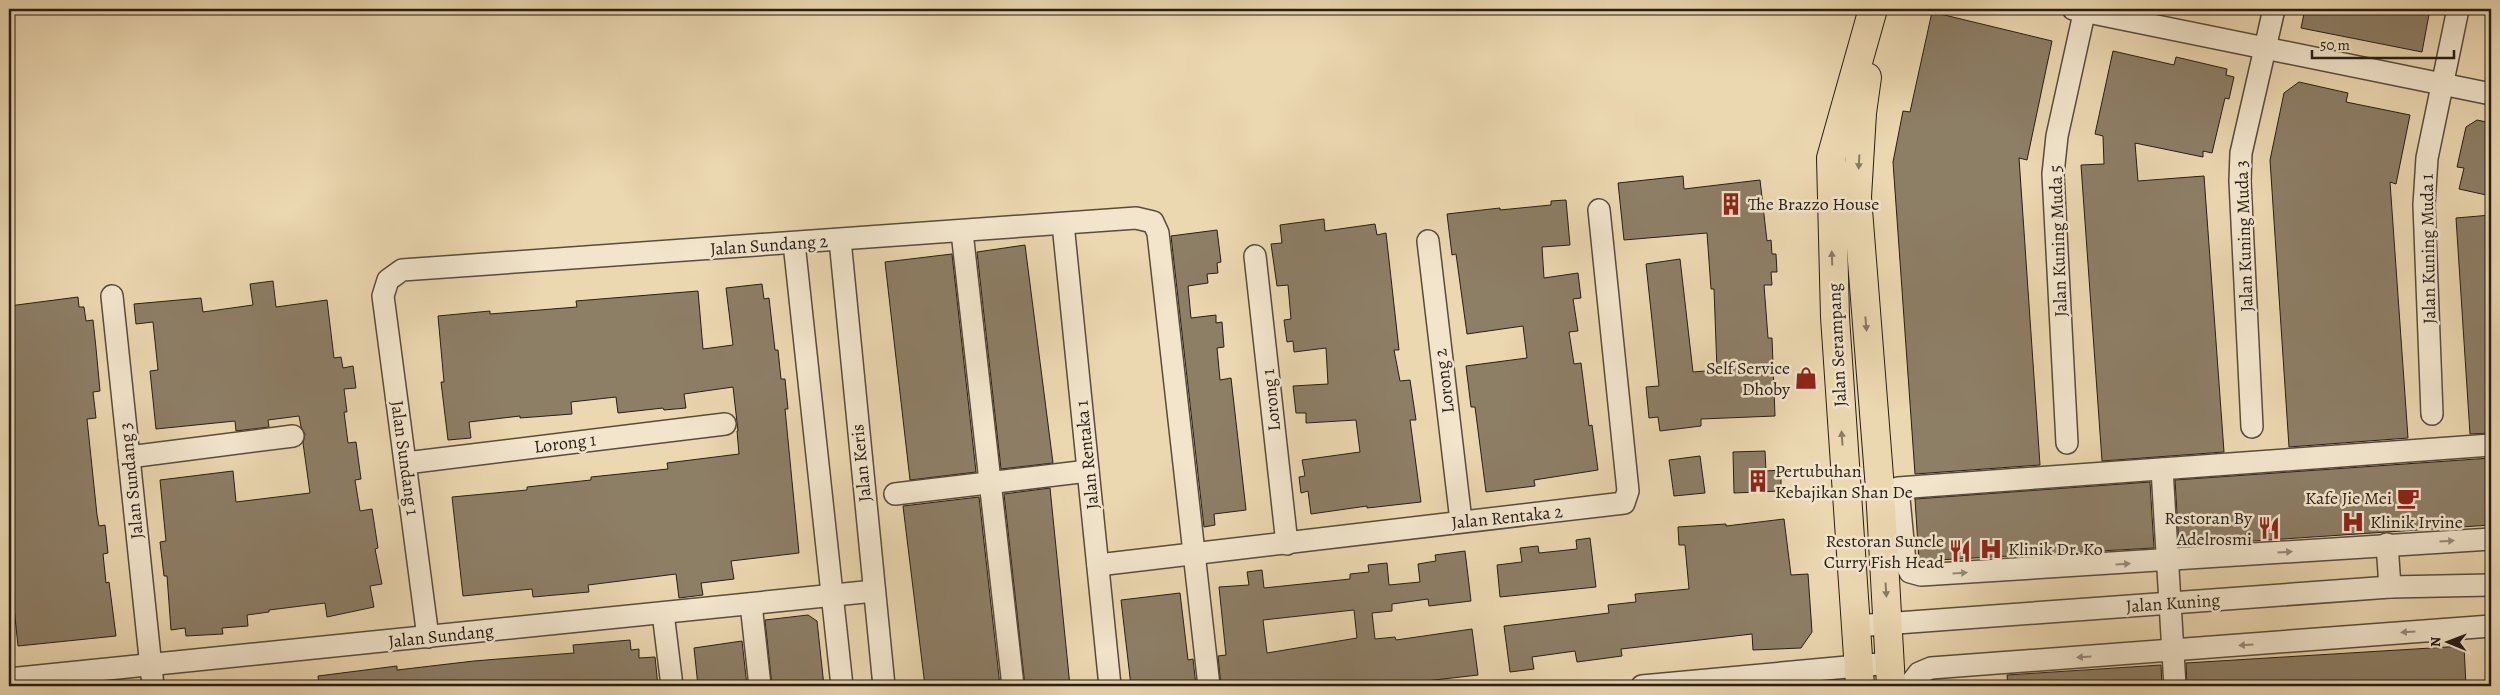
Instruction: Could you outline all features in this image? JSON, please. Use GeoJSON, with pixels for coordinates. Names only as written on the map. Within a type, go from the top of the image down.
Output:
{"type":"FeatureCollection","features":[{"type":"Feature","properties":{"kind":"main road","name":"Jalan Serampang"},"geometry":{"type":"LineString","coordinates":[[1875,9],[1862,113],[1857,197],[1891,674]]}},
{"type":"Feature","properties":{"kind":"main road","name":"Jalan Serampang"},"geometry":{"type":"LineString","coordinates":[[1859,676],[1835,317],[1831,158],[1875,9]]}},
{"type":"Feature","properties":{"kind":"street","name":"Jalan Kuning Muda 3"},"geometry":{"type":"LineString","coordinates":[[2252,427],[2240,181],[2241,153],[2274,9]]}},
{"type":"Feature","properties":{"kind":"street","name":"Jalan Kuning Muda 1"},"geometry":{"type":"LineString","coordinates":[[2432,414],[2424,205],[2427,158],[2458,9]]}},
{"type":"Feature","properties":{"kind":"street"},"geometry":{"type":"LineString","coordinates":[[2081,10],[2491,94]]}},
{"type":"Feature","properties":{"kind":"street","name":"Jalan Kuning Muda 5"},"geometry":{"type":"LineString","coordinates":[[2068,443],[2053,174],[2057,136],[2081,10]]}},
{"type":"Feature","properties":{"kind":"street","name":"Jalan Rentaka 2"},"geometry":{"type":"LineString","coordinates":[[1098,565],[1624,503],[1628,491],[1599,210]]}},
{"type":"Feature","properties":{"kind":"street","name":"Jalan Sundang 2"},"geometry":{"type":"LineString","coordinates":[[388,280],[402,270],[962,232],[1136,218],[1153,222],[1158,233],[1193,555]]}},
{"type":"Feature","properties":{"kind":"street","name":"Jalan Rentaka 1"},"geometry":{"type":"LineString","coordinates":[[1063,224],[1110,686]]}},
{"type":"Feature","properties":{"kind":"street"},"geometry":{"type":"LineString","coordinates":[[962,232],[1013,686]]}},
{"type":"Feature","properties":{"kind":"street","name":"Jalan Keris"},"geometry":{"type":"LineString","coordinates":[[840,240],[884,686]]}},
{"type":"Feature","properties":{"kind":"street","name":"Lorong 2"},"geometry":{"type":"LineString","coordinates":[[1428,241],[1461,521]]}},
{"type":"Feature","properties":{"kind":"street"},"geometry":{"type":"LineString","coordinates":[[794,243],[842,686]]}},
{"type":"Feature","properties":{"kind":"street","name":"Lorong 1"},"geometry":{"type":"LineString","coordinates":[[1255,256],[1287,544]]}},
{"type":"Feature","properties":{"kind":"street","name":"Jalan Sundang 1"},"geometry":{"type":"LineString","coordinates":[[388,280],[383,296],[428,637]]}},
{"type":"Feature","properties":{"kind":"street","name":"Jalan Sundang 3"},"geometry":{"type":"LineString","coordinates":[[112,296],[152,676]]}},
{"type":"Feature","properties":{"kind":"street","name":"Lorong 1"},"geometry":{"type":"LineString","coordinates":[[406,463],[725,424]]}},
{"type":"Feature","properties":{"kind":"street"},"geometry":{"type":"LineString","coordinates":[[129,457],[293,436]]}},
{"type":"Feature","properties":{"kind":"street"},"geometry":{"type":"LineString","coordinates":[[2491,445],[1898,488],[1905,562],[1910,572],[1921,575],[2168,561],[2387,544],[2491,539]]}},
{"type":"Feature","properties":{"kind":"street"},"geometry":{"type":"LineString","coordinates":[[2162,469],[2175,686]]}},
{"type":"Feature","properties":{"kind":"street"},"geometry":{"type":"LineString","coordinates":[[895,494],[1088,471]]}},
{"type":"Feature","properties":{"kind":"street"},"geometry":{"type":"LineString","coordinates":[[2387,544],[2390,587]]}},
{"type":"Feature","properties":{"kind":"street"},"geometry":{"type":"LineString","coordinates":[[1193,555],[1209,686]]}},
{"type":"Feature","properties":{"kind":"street","name":"Jalan Kuning"},"geometry":{"type":"LineString","coordinates":[[1856,626],[2390,587],[2491,585]]}},
{"type":"Feature","properties":{"kind":"street","name":"Jalan Sundang"},"geometry":{"type":"LineString","coordinates":[[9,679],[152,676],[428,637],[874,591]]}},
{"type":"Feature","properties":{"kind":"street"},"geometry":{"type":"LineString","coordinates":[[751,604],[760,686]]}},
{"type":"Feature","properties":{"kind":"street"},"geometry":{"type":"LineString","coordinates":[[663,613],[672,686]]}},
{"type":"Feature","properties":{"kind":"street"},"geometry":{"type":"LineString","coordinates":[[1909,686],[1919,673],[1931,668],[2491,626]]}},
{"type":"Feature","properties":{"kind":"street"},"geometry":{"type":"LineString","coordinates":[[1652,686],[1891,674]]}},
{"type":"Feature","properties":{"kind":"building"},"geometry":{"type":"Polygon","coordinates":[[[2305,9],[2430,9],[2422,52],[2301,28],[2305,9]]]}},
{"type":"Feature","properties":{"kind":"building"},"geometry":{"type":"Polygon","coordinates":[[[1932,12],[2052,41],[2027,160],[2019,158],[2040,465],[1915,474],[1893,162],[1903,111],[1910,112],[1932,12]]]}},
{"type":"Feature","properties":{"kind":"building"},"geometry":{"type":"Polygon","coordinates":[[[2113,51],[2174,65],[2176,57],[2227,69],[2226,75],[2234,77],[2229,99],[2225,98],[2212,153],[2203,151],[2203,157],[2135,143],[2138,181],[2204,176],[2224,452],[2102,461],[2081,165],[2104,164],[2103,136],[2095,134],[2113,51]]]}},
{"type":"Feature","properties":{"kind":"building"},"geometry":{"type":"Polygon","coordinates":[[[2299,82],[2348,93],[2346,102],[2410,115],[2396,184],[2390,182],[2408,438],[2289,447],[2270,160],[2284,93],[2299,82]]]}},
{"type":"Feature","properties":{"kind":"building"},"geometry":{"type":"Polygon","coordinates":[[[2477,120],[2491,123],[2491,196],[2459,189],[2464,168],[2457,167],[2466,127],[2477,120]]]}},
{"type":"Feature","properties":{"kind":"building"},"geometry":{"type":"Polygon","coordinates":[[[1683,176],[1684,189],[1760,180],[1767,241],[1771,240],[1772,254],[1776,254],[1777,272],[1771,272],[1772,285],[1764,285],[1768,338],[1772,338],[1775,416],[1701,419],[1701,426],[1660,431],[1658,417],[1649,418],[1646,387],[1659,386],[1646,264],[1680,259],[1693,372],[1717,370],[1714,289],[1711,289],[1707,233],[1624,240],[1618,183],[1683,176]]]}},
{"type":"Feature","properties":{"kind":"building"},"geometry":{"type":"Polygon","coordinates":[[[1566,200],[1570,245],[1542,247],[1544,278],[1578,273],[1581,298],[1573,299],[1578,331],[1569,332],[1574,364],[1581,363],[1589,426],[1592,425],[1598,470],[1534,480],[1535,486],[1486,492],[1475,407],[1471,407],[1466,366],[1527,358],[1523,326],[1467,334],[1456,254],[1452,255],[1447,214],[1551,205],[1551,201],[1566,200]]]}},
{"type":"Feature","properties":{"kind":"building"},"geometry":{"type":"Polygon","coordinates":[[[2491,215],[2491,433],[2470,434],[2456,218],[2491,215]]]}},
{"type":"Feature","properties":{"kind":"building"},"geometry":{"type":"Polygon","coordinates":[[[1324,219],[1325,231],[1375,224],[1377,235],[1386,233],[1399,350],[1394,350],[1400,381],[1410,380],[1416,420],[1410,420],[1421,502],[1367,508],[1367,506],[1311,514],[1308,491],[1301,493],[1299,477],[1305,476],[1302,460],[1360,452],[1356,420],[1306,423],[1306,413],[1296,413],[1293,386],[1328,384],[1326,348],[1294,352],[1293,341],[1287,342],[1284,320],[1291,319],[1288,285],[1277,286],[1271,244],[1282,243],[1280,225],[1324,219]]]}},
{"type":"Feature","properties":{"kind":"building"},"geometry":{"type":"Polygon","coordinates":[[[1217,230],[1221,262],[1217,263],[1218,273],[1207,274],[1208,283],[1188,286],[1191,318],[1216,315],[1216,323],[1222,322],[1224,347],[1217,348],[1220,380],[1231,378],[1246,510],[1214,514],[1215,525],[1204,527],[1171,236],[1217,230]]]}},
{"type":"Feature","properties":{"kind":"building"},"geometry":{"type":"Polygon","coordinates":[[[1025,245],[1053,463],[1001,469],[977,252],[1025,245]]]}},
{"type":"Feature","properties":{"kind":"building"},"geometry":{"type":"Polygon","coordinates":[[[952,254],[976,472],[910,480],[885,262],[952,254]]]}},
{"type":"Feature","properties":{"kind":"building"},"geometry":{"type":"Polygon","coordinates":[[[273,281],[276,307],[327,300],[334,358],[341,357],[343,368],[353,366],[356,388],[344,389],[347,412],[344,412],[348,443],[356,442],[361,479],[355,480],[360,511],[372,509],[378,548],[375,549],[382,584],[370,586],[374,607],[327,617],[325,603],[269,610],[269,612],[247,615],[248,626],[222,628],[223,634],[186,636],[185,628],[171,630],[167,576],[164,576],[160,542],[166,541],[160,480],[233,471],[236,502],[310,493],[303,443],[305,434],[301,427],[299,416],[268,420],[269,427],[236,431],[235,421],[156,429],[150,371],[158,370],[153,322],[136,324],[134,304],[201,298],[203,312],[253,305],[250,284],[273,281]]]}},
{"type":"Feature","properties":{"kind":"building"},"geometry":{"type":"Polygon","coordinates":[[[762,284],[764,299],[769,298],[775,350],[778,350],[781,379],[785,379],[788,409],[785,409],[799,553],[731,561],[734,579],[701,583],[703,595],[679,598],[676,574],[588,585],[589,592],[533,597],[532,589],[463,596],[452,497],[527,490],[527,487],[591,480],[591,477],[668,469],[667,463],[739,454],[738,431],[733,387],[684,394],[686,408],[664,410],[663,408],[618,413],[616,397],[571,402],[572,414],[520,418],[520,416],[469,422],[471,438],[448,440],[441,382],[444,382],[438,316],[490,311],[490,314],[577,307],[576,301],[698,291],[703,349],[733,345],[726,288],[762,284]]]}},
{"type":"Feature","properties":{"kind":"building"},"geometry":{"type":"Polygon","coordinates":[[[78,297],[79,307],[84,307],[86,321],[93,320],[100,391],[93,392],[96,418],[87,419],[97,515],[99,526],[105,525],[108,553],[103,554],[106,583],[109,582],[116,636],[18,646],[9,560],[9,306],[78,297]]]}},
{"type":"Feature","properties":{"kind":"building","name":"Pertubuhan Kebajikan Shan De"},"geometry":{"type":"Polygon","coordinates":[[[1765,451],[1766,471],[1781,470],[1781,491],[1734,493],[1733,452],[1765,451]]]}},
{"type":"Feature","properties":{"kind":"building"},"geometry":{"type":"Polygon","coordinates":[[[1700,456],[1705,493],[1674,496],[1669,460],[1700,456]]]}},
{"type":"Feature","properties":{"kind":"building"},"geometry":{"type":"Polygon","coordinates":[[[2491,458],[2491,525],[2179,546],[2175,480],[2491,458]]]}},
{"type":"Feature","properties":{"kind":"building"},"geometry":{"type":"Polygon","coordinates":[[[2150,482],[2154,548],[1919,561],[1915,499],[2150,482]]]}},
{"type":"Feature","properties":{"kind":"building"},"geometry":{"type":"Polygon","coordinates":[[[1050,488],[1070,686],[1025,686],[1004,494],[1050,488]]]}},
{"type":"Feature","properties":{"kind":"building"},"geometry":{"type":"Polygon","coordinates":[[[979,497],[1000,686],[925,686],[903,506],[979,497]]]}},
{"type":"Feature","properties":{"kind":"building"},"geometry":{"type":"Polygon","coordinates":[[[1784,519],[1791,575],[1808,574],[1812,632],[1801,648],[1753,650],[1752,634],[1621,649],[1622,656],[1577,662],[1575,651],[1532,657],[1534,669],[1510,672],[1504,626],[1609,613],[1608,605],[1636,602],[1635,594],[1689,589],[1685,545],[1679,545],[1678,527],[1726,524],[1726,526],[1784,519]]]}},
{"type":"Feature","properties":{"kind":"building"},"geometry":{"type":"Polygon","coordinates":[[[1590,538],[1596,587],[1500,597],[1497,565],[1522,562],[1520,548],[1538,546],[1539,553],[1577,549],[1576,540],[1590,538]]]}},
{"type":"Feature","properties":{"kind":"building"},"geometry":{"type":"Polygon","coordinates":[[[1465,551],[1471,601],[1429,606],[1428,599],[1392,604],[1392,611],[1372,613],[1375,639],[1395,637],[1396,640],[1472,629],[1478,675],[1417,682],[1417,686],[1221,686],[1218,656],[1226,655],[1219,587],[1249,585],[1247,572],[1262,570],[1264,588],[1350,579],[1350,574],[1369,572],[1368,565],[1387,563],[1389,585],[1420,582],[1418,564],[1436,561],[1435,555],[1465,551]],[[1354,610],[1263,620],[1267,653],[1357,638],[1354,610]]]}},
{"type":"Feature","properties":{"kind":"building"},"geometry":{"type":"Polygon","coordinates":[[[1180,593],[1188,660],[1193,659],[1196,686],[1131,686],[1121,600],[1180,593]]]}},
{"type":"Feature","properties":{"kind":"building"},"geometry":{"type":"Polygon","coordinates":[[[808,615],[817,621],[824,686],[772,686],[765,620],[808,615]]]}},
{"type":"Feature","properties":{"kind":"building"},"geometry":{"type":"Polygon","coordinates":[[[630,640],[631,650],[639,649],[639,658],[655,657],[658,686],[319,686],[318,676],[397,666],[397,670],[474,661],[574,653],[573,645],[630,640]]]}},
{"type":"Feature","properties":{"kind":"building"},"geometry":{"type":"Polygon","coordinates":[[[742,641],[747,686],[698,686],[694,648],[742,641]]]}},
{"type":"Feature","properties":{"kind":"building"},"geometry":{"type":"Polygon","coordinates":[[[2464,646],[2466,686],[2187,686],[2186,663],[2464,646]]]}},
{"type":"Feature","properties":{"kind":"building"},"geometry":{"type":"Polygon","coordinates":[[[2161,665],[2162,686],[2008,686],[2007,675],[2161,665]]]}},
{"type":"Feature","properties":{"kind":"place","name":"The Brazzo House"},"geometry":{"type":"Point","coordinates":[1731,204]}},
{"type":"Feature","properties":{"kind":"place","name":"Self Service Dhoby"},"geometry":{"type":"Point","coordinates":[1806,378]}},
{"type":"Feature","properties":{"kind":"place","name":"Pertubuhan Kebajikan Shan De"},"geometry":{"type":"Point","coordinates":[1758,481]}},
{"type":"Feature","properties":{"kind":"place","name":"Kafe Jie Mei"},"geometry":{"type":"Point","coordinates":[2408,498]}},
{"type":"Feature","properties":{"kind":"place","name":"Klinik Irvine"},"geometry":{"type":"Point","coordinates":[2353,522]}},
{"type":"Feature","properties":{"kind":"place","name":"Restoran By Adelrosmi"},"geometry":{"type":"Point","coordinates":[2269,528]}},
{"type":"Feature","properties":{"kind":"place","name":"Klinik Dr. Ko"},"geometry":{"type":"Point","coordinates":[1991,549]}},
{"type":"Feature","properties":{"kind":"place","name":"Restoran Suncle Curry Fish Head"},"geometry":{"type":"Point","coordinates":[1960,551]}}]}
